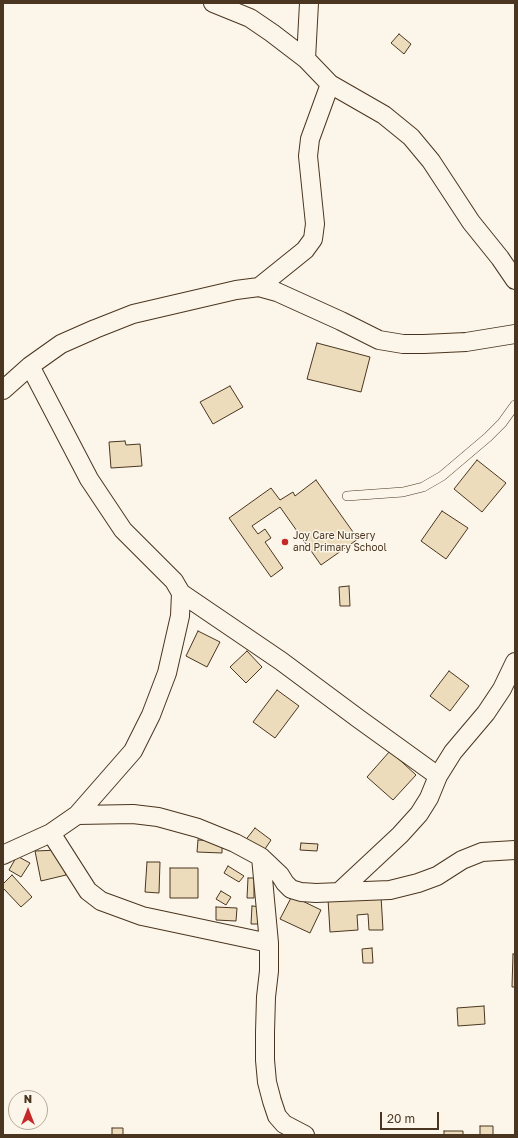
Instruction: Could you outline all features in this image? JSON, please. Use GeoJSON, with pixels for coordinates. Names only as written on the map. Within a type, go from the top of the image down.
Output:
{"type":"FeatureCollection","features":[{"type":"Feature","properties":{"kind":"street"},"geometry":{"type":"LineString","coordinates":[[213,3],[250,18],[306,59],[330,84],[384,115],[411,138],[431,161],[471,222],[500,258],[515,280]]}},
{"type":"Feature","properties":{"kind":"street"},"geometry":{"type":"LineString","coordinates":[[306,59],[309,3]]}},
{"type":"Feature","properties":{"kind":"street"},"geometry":{"type":"LineString","coordinates":[[259,287],[305,250],[313,239],[315,224],[308,156],[310,139],[330,84]]}},
{"type":"Feature","properties":{"kind":"street"},"geometry":{"type":"LineString","coordinates":[[3,390],[30,366],[61,344],[95,328],[133,314],[236,290],[259,287],[277,292],[379,340],[403,344],[424,344],[466,342],[515,334]]}},
{"type":"Feature","properties":{"kind":"street"},"geometry":{"type":"LineString","coordinates":[[30,366],[93,486],[123,530],[174,581],[181,593],[281,661],[358,719],[438,776]]}},
{"type":"Feature","properties":{"kind":"street"},"geometry":{"type":"LineString","coordinates":[[3,855],[51,833],[77,815],[133,751],[151,715],[167,673],[180,616],[181,593]]}},
{"type":"Feature","properties":{"kind":"street"},"geometry":{"type":"LineString","coordinates":[[339,892],[400,835],[419,814],[429,798],[438,776],[453,752],[486,713],[502,689],[515,662]]}},
{"type":"Feature","properties":{"kind":"street"},"geometry":{"type":"LineString","coordinates":[[77,815],[133,814],[158,817],[198,828],[235,843],[261,857],[280,875],[291,889],[301,892],[316,893],[390,890],[418,883],[437,876],[462,860],[482,852],[515,850]]}},
{"type":"Feature","properties":{"kind":"street"},"geometry":{"type":"LineString","coordinates":[[51,833],[88,891],[101,901],[142,916],[269,943]]}},
{"type":"Feature","properties":{"kind":"street"},"geometry":{"type":"LineString","coordinates":[[261,857],[269,943],[269,971],[264,1032],[265,1060],[268,1082],[277,1116],[284,1124],[305,1135]]}},
{"type":"Feature","properties":{"kind":"lane"},"geometry":{"type":"LineString","coordinates":[[346,496],[403,492],[423,487],[442,476],[488,437],[502,423],[515,405]]}},
{"type":"Feature","properties":{"kind":"building"},"geometry":{"type":"Polygon","coordinates":[[[399,34],[411,44],[404,54],[391,43],[399,34]]]}},
{"type":"Feature","properties":{"kind":"building"},"geometry":{"type":"Polygon","coordinates":[[[317,343],[370,357],[361,392],[307,379],[317,343]]]}},
{"type":"Feature","properties":{"kind":"building"},"geometry":{"type":"Polygon","coordinates":[[[230,386],[243,407],[213,424],[200,402],[230,386]]]}},
{"type":"Feature","properties":{"kind":"building"},"geometry":{"type":"Polygon","coordinates":[[[125,441],[126,445],[140,444],[142,466],[111,468],[109,442],[125,441]]]}},
{"type":"Feature","properties":{"kind":"building"},"geometry":{"type":"Polygon","coordinates":[[[477,460],[506,483],[482,512],[454,489],[477,460]]]}},
{"type":"Feature","properties":{"kind":"building","name":"Joy Care Nursery and Primary School"},"geometry":{"type":"Polygon","coordinates":[[[316,480],[358,539],[321,565],[280,507],[252,526],[258,534],[265,529],[271,538],[265,542],[283,568],[271,577],[229,518],[271,488],[280,500],[293,492],[295,496],[316,480]]]}},
{"type":"Feature","properties":{"kind":"building"},"geometry":{"type":"Polygon","coordinates":[[[442,511],[468,528],[446,559],[421,541],[442,511]]]}},
{"type":"Feature","properties":{"kind":"building"},"geometry":{"type":"Polygon","coordinates":[[[349,586],[350,606],[340,606],[339,587],[349,586]]]}},
{"type":"Feature","properties":{"kind":"building"},"geometry":{"type":"Polygon","coordinates":[[[198,631],[220,642],[207,667],[186,656],[198,631]]]}},
{"type":"Feature","properties":{"kind":"building"},"geometry":{"type":"Polygon","coordinates":[[[247,651],[262,667],[246,683],[230,667],[247,651]]]}},
{"type":"Feature","properties":{"kind":"building"},"geometry":{"type":"Polygon","coordinates":[[[449,671],[469,686],[450,711],[430,696],[449,671]]]}},
{"type":"Feature","properties":{"kind":"building"},"geometry":{"type":"Polygon","coordinates":[[[277,690],[299,706],[275,738],[253,722],[277,690]]]}},
{"type":"Feature","properties":{"kind":"building"},"geometry":{"type":"Polygon","coordinates":[[[390,751],[416,775],[393,800],[367,777],[390,751]]]}},
{"type":"Feature","properties":{"kind":"building"},"geometry":{"type":"Polygon","coordinates":[[[255,828],[271,840],[261,855],[244,842],[255,828]]]}},
{"type":"Feature","properties":{"kind":"building"},"geometry":{"type":"Polygon","coordinates":[[[198,840],[222,841],[222,853],[197,852],[198,840]]]}},
{"type":"Feature","properties":{"kind":"building"},"geometry":{"type":"Polygon","coordinates":[[[301,843],[318,844],[317,851],[300,850],[301,843]]]}},
{"type":"Feature","properties":{"kind":"building"},"geometry":{"type":"Polygon","coordinates":[[[59,850],[66,875],[41,881],[35,851],[59,850]]]}},
{"type":"Feature","properties":{"kind":"building"},"geometry":{"type":"Polygon","coordinates":[[[17,856],[30,863],[21,877],[9,870],[17,856]]]}},
{"type":"Feature","properties":{"kind":"building"},"geometry":{"type":"Polygon","coordinates":[[[147,862],[160,862],[159,893],[145,892],[147,862]]]}},
{"type":"Feature","properties":{"kind":"building"},"geometry":{"type":"Polygon","coordinates":[[[228,866],[244,876],[239,882],[224,873],[228,866]]]}},
{"type":"Feature","properties":{"kind":"building"},"geometry":{"type":"Polygon","coordinates":[[[170,868],[198,868],[198,898],[170,898],[170,868]]]}},
{"type":"Feature","properties":{"kind":"building"},"geometry":{"type":"Polygon","coordinates":[[[12,875],[32,897],[21,907],[3,888],[3,884],[12,875]]]}},
{"type":"Feature","properties":{"kind":"building"},"geometry":{"type":"Polygon","coordinates":[[[248,878],[254,878],[254,898],[247,898],[248,878]]]}},
{"type":"Feature","properties":{"kind":"building"},"geometry":{"type":"Polygon","coordinates":[[[221,891],[231,897],[226,905],[216,899],[221,891]]]}},
{"type":"Feature","properties":{"kind":"building"},"geometry":{"type":"Polygon","coordinates":[[[292,896],[321,910],[310,933],[280,919],[292,896]]]}},
{"type":"Feature","properties":{"kind":"building"},"geometry":{"type":"Polygon","coordinates":[[[381,896],[383,930],[369,930],[368,914],[357,915],[358,930],[330,932],[328,899],[381,896]]]}},
{"type":"Feature","properties":{"kind":"building"},"geometry":{"type":"Polygon","coordinates":[[[252,906],[263,907],[262,924],[251,924],[252,906]]]}},
{"type":"Feature","properties":{"kind":"building"},"geometry":{"type":"Polygon","coordinates":[[[216,907],[237,908],[236,921],[216,920],[216,907]]]}},
{"type":"Feature","properties":{"kind":"building"},"geometry":{"type":"Polygon","coordinates":[[[372,948],[373,963],[363,963],[362,949],[372,948]]]}},
{"type":"Feature","properties":{"kind":"building"},"geometry":{"type":"Polygon","coordinates":[[[513,954],[515,954],[515,987],[512,987],[513,954]]]}},
{"type":"Feature","properties":{"kind":"building"},"geometry":{"type":"Polygon","coordinates":[[[484,1006],[485,1024],[458,1026],[457,1008],[484,1006]]]}},
{"type":"Feature","properties":{"kind":"building"},"geometry":{"type":"Polygon","coordinates":[[[480,1126],[493,1126],[493,1135],[480,1135],[480,1126]]]}},
{"type":"Feature","properties":{"kind":"building"},"geometry":{"type":"Polygon","coordinates":[[[112,1128],[123,1128],[123,1135],[112,1135],[112,1128]]]}},
{"type":"Feature","properties":{"kind":"building"},"geometry":{"type":"Polygon","coordinates":[[[444,1131],[463,1131],[463,1135],[444,1135],[444,1131]]]}},
{"type":"Feature","properties":{"kind":"place","name":"Joy Care Nursery and Primary School"},"geometry":{"type":"Point","coordinates":[285,542]}}]}
